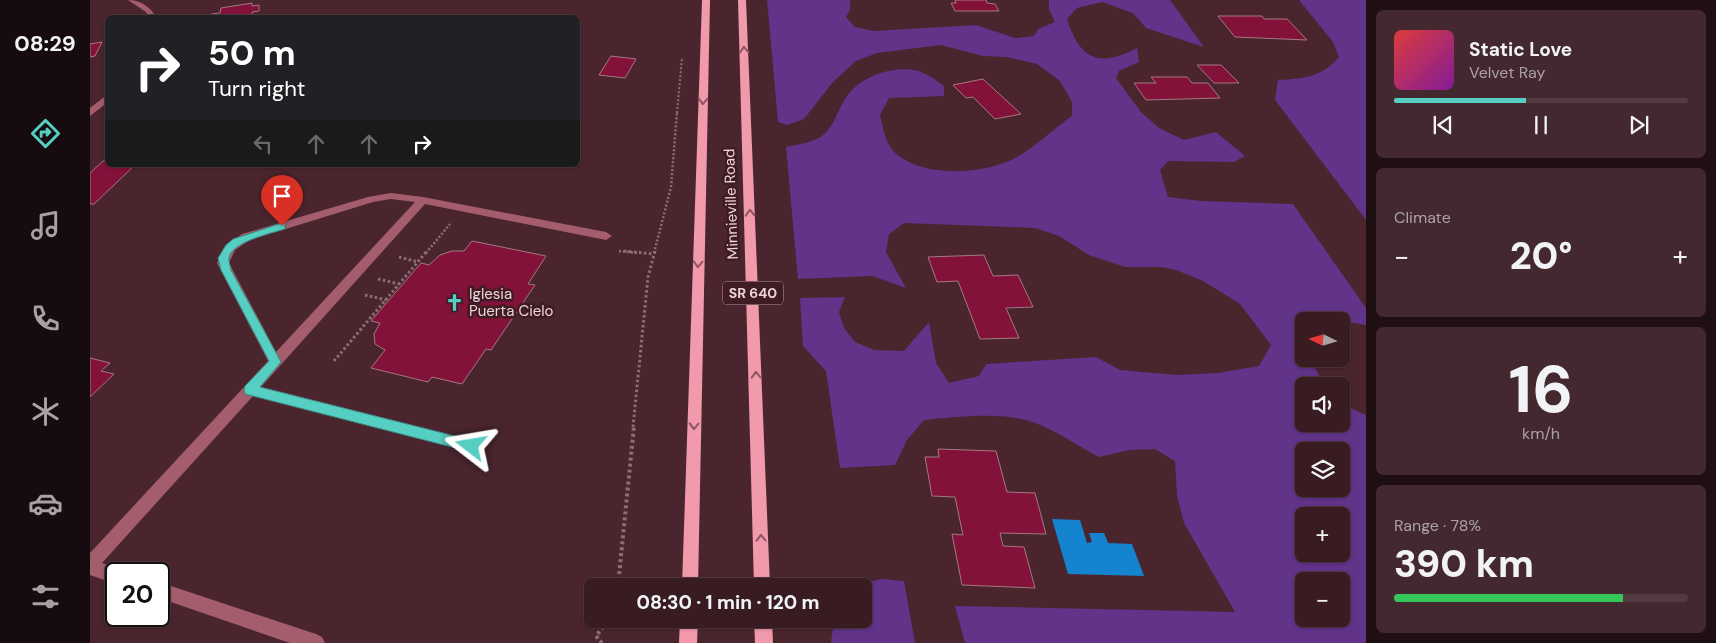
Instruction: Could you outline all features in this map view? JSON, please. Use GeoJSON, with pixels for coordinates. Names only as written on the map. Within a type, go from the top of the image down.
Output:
{"type":"FeatureCollection","features":[{"type":"Feature","properties":{"kind":"main road","name":"Minnieville Road"},"geometry":{"type":"LineString","coordinates":[[690,578],[706,0]]}},
{"type":"Feature","properties":{"kind":"main road","name":"Minnieville Road"},"geometry":{"type":"LineString","coordinates":[[742,0],[762,578]]}},
{"type":"Feature","properties":{"kind":"main road"},"geometry":{"type":"LineString","coordinates":[[688,643],[689,628]]}},
{"type":"Feature","properties":{"kind":"main road"},"geometry":{"type":"LineString","coordinates":[[763,628],[764,643]]}},
{"type":"Feature","properties":{"kind":"street"},"geometry":{"type":"LineString","coordinates":[[132,0],[149,11],[151,15]]}},
{"type":"Feature","properties":{"kind":"street"},"geometry":{"type":"LineString","coordinates":[[90,112],[105,100]]}},
{"type":"Feature","properties":{"kind":"street"},"geometry":{"type":"LineString","coordinates":[[275,362],[223,263],[225,252],[246,237],[391,196],[423,200],[606,236]]}},
{"type":"Feature","properties":{"kind":"street"},"geometry":{"type":"LineString","coordinates":[[105,572],[90,566],[423,200]]}},
{"type":"Feature","properties":{"kind":"street"},"geometry":{"type":"LineString","coordinates":[[250,390],[471,446]]}},
{"type":"Feature","properties":{"kind":"street"},"geometry":{"type":"LineString","coordinates":[[170,594],[316,643]]}},
{"type":"Feature","properties":{"kind":"path"},"geometry":{"type":"LineString","coordinates":[[619,578],[648,277],[671,187],[682,54]]}},
{"type":"Feature","properties":{"kind":"path"},"geometry":{"type":"LineString","coordinates":[[334,361],[454,219]]}},
{"type":"Feature","properties":{"kind":"path"},"geometry":{"type":"LineString","coordinates":[[610,250],[653,254]]}},
{"type":"Feature","properties":{"kind":"path"},"geometry":{"type":"LineString","coordinates":[[602,628],[596,636],[602,643]]}},
{"type":"Feature","properties":{"kind":"shaded area"},"geometry":{"type":"Polygon","coordinates":[[[767,0],[850,0],[850,10],[846,17],[855,27],[874,31],[976,25],[1015,38],[1034,36],[1038,29],[1055,22],[1049,9],[1049,0],[1170,0],[1204,47],[1146,28],[1133,13],[1102,2],[1077,8],[1067,19],[1078,44],[1093,56],[1112,58],[1137,48],[1139,62],[1119,71],[1116,78],[1141,112],[1159,128],[1184,140],[1216,132],[1245,156],[1234,162],[1168,161],[1160,170],[1168,197],[1201,201],[1293,204],[1366,308],[1366,325],[1350,322],[1350,312],[1295,312],[1295,368],[1315,368],[1320,377],[1295,377],[1295,432],[1350,432],[1350,408],[1366,415],[1366,643],[965,643],[955,606],[1235,612],[1184,523],[1177,496],[1175,461],[1155,449],[1129,450],[1099,457],[1043,426],[1023,419],[995,416],[965,416],[924,420],[907,440],[895,465],[840,468],[826,371],[803,346],[800,298],[845,297],[839,312],[844,328],[855,342],[874,350],[904,351],[929,322],[936,363],[949,383],[979,376],[986,364],[1096,357],[1120,370],[1176,375],[1218,373],[1259,366],[1271,345],[1240,304],[1203,281],[1176,270],[1162,267],[1125,267],[1089,255],[1059,236],[1035,228],[904,223],[889,234],[886,252],[906,288],[872,276],[798,279],[786,147],[810,142],[823,135],[836,118],[850,92],[857,85],[875,75],[905,69],[922,72],[930,76],[944,86],[944,96],[889,98],[880,115],[882,126],[891,148],[899,156],[925,168],[941,170],[974,170],[1005,163],[1031,148],[1072,116],[1072,102],[1060,81],[1037,64],[1006,57],[983,56],[941,45],[877,53],[856,61],[832,83],[804,119],[787,125],[778,122],[767,0]]]}},
{"type":"Feature","properties":{"kind":"shaded area"},"geometry":{"type":"Polygon","coordinates":[[[1299,0],[1366,0],[1366,220],[1275,100],[1278,80],[1312,76],[1326,69],[1339,57],[1333,42],[1299,0]]]}},
{"type":"Feature","properties":{"kind":"shaded area"},"geometry":{"type":"Polygon","coordinates":[[[882,579],[904,581],[915,643],[831,643],[833,628],[872,628],[872,581],[882,579]]]}},
{"type":"Feature","properties":{"kind":"water"},"geometry":{"type":"Polygon","coordinates":[[[1052,519],[1080,520],[1087,543],[1092,542],[1089,533],[1104,533],[1108,543],[1132,544],[1144,576],[1068,574],[1052,519]]]}},
{"type":"Feature","properties":{"kind":"building"},"geometry":{"type":"Polygon","coordinates":[[[955,0],[986,0],[987,3],[995,4],[999,11],[955,11],[951,3],[956,3],[955,0]]]}},
{"type":"Feature","properties":{"kind":"building"},"geometry":{"type":"Polygon","coordinates":[[[252,3],[252,6],[259,5],[259,11],[252,12],[252,15],[211,15],[220,13],[221,8],[252,3]]]}},
{"type":"Feature","properties":{"kind":"building"},"geometry":{"type":"Polygon","coordinates":[[[1218,16],[1262,16],[1264,19],[1287,19],[1307,40],[1235,37],[1218,16]]]}},
{"type":"Feature","properties":{"kind":"building"},"geometry":{"type":"Polygon","coordinates":[[[102,42],[95,56],[90,57],[90,44],[102,42]]]}},
{"type":"Feature","properties":{"kind":"building"},"geometry":{"type":"Polygon","coordinates":[[[611,56],[636,59],[625,78],[599,75],[611,56]]]}},
{"type":"Feature","properties":{"kind":"building"},"geometry":{"type":"Polygon","coordinates":[[[1197,65],[1221,65],[1239,83],[1214,83],[1197,65]]]}},
{"type":"Feature","properties":{"kind":"building"},"geometry":{"type":"Polygon","coordinates":[[[1151,77],[1187,77],[1192,83],[1208,83],[1220,98],[1146,100],[1134,83],[1156,83],[1151,77]]]}},
{"type":"Feature","properties":{"kind":"building"},"geometry":{"type":"Polygon","coordinates":[[[983,79],[1021,114],[995,119],[973,97],[966,98],[953,85],[983,79]]]}},
{"type":"Feature","properties":{"kind":"building"},"geometry":{"type":"Polygon","coordinates":[[[103,161],[105,161],[105,167],[133,167],[94,204],[90,204],[90,173],[103,161]]]}},
{"type":"Feature","properties":{"kind":"building","name":"Iglesia Puerta Cielo"},"geometry":{"type":"Polygon","coordinates":[[[472,241],[546,256],[528,284],[535,285],[491,350],[486,349],[462,384],[432,377],[428,382],[371,368],[385,350],[375,344],[374,334],[380,323],[371,321],[421,263],[429,265],[440,255],[452,251],[464,251],[472,241]]]}},
{"type":"Feature","properties":{"kind":"building"},"geometry":{"type":"Polygon","coordinates":[[[984,255],[993,276],[1018,275],[1033,307],[1006,308],[1019,338],[980,339],[958,281],[937,282],[928,257],[984,255]]]}},
{"type":"Feature","properties":{"kind":"building"},"geometry":{"type":"Polygon","coordinates":[[[90,358],[110,363],[101,371],[114,374],[90,397],[90,358]]]}},
{"type":"Feature","properties":{"kind":"building"},"geometry":{"type":"Polygon","coordinates":[[[938,449],[996,451],[1007,492],[1035,493],[1046,534],[1000,533],[1003,546],[1024,547],[1035,588],[962,585],[952,534],[963,535],[955,497],[932,496],[925,457],[939,457],[938,449]]]}},
{"type":"Feature","properties":{"kind":"place","name":"Iglesia Puerta Cielo"},"geometry":{"type":"Point","coordinates":[455,303]}},
{"type":"Feature","properties":{"kind":"route"},"geometry":{"type":"LineString","coordinates":[[282,226],[246,237],[225,252],[223,263],[226,270],[275,362],[250,390],[471,446]]}}]}
